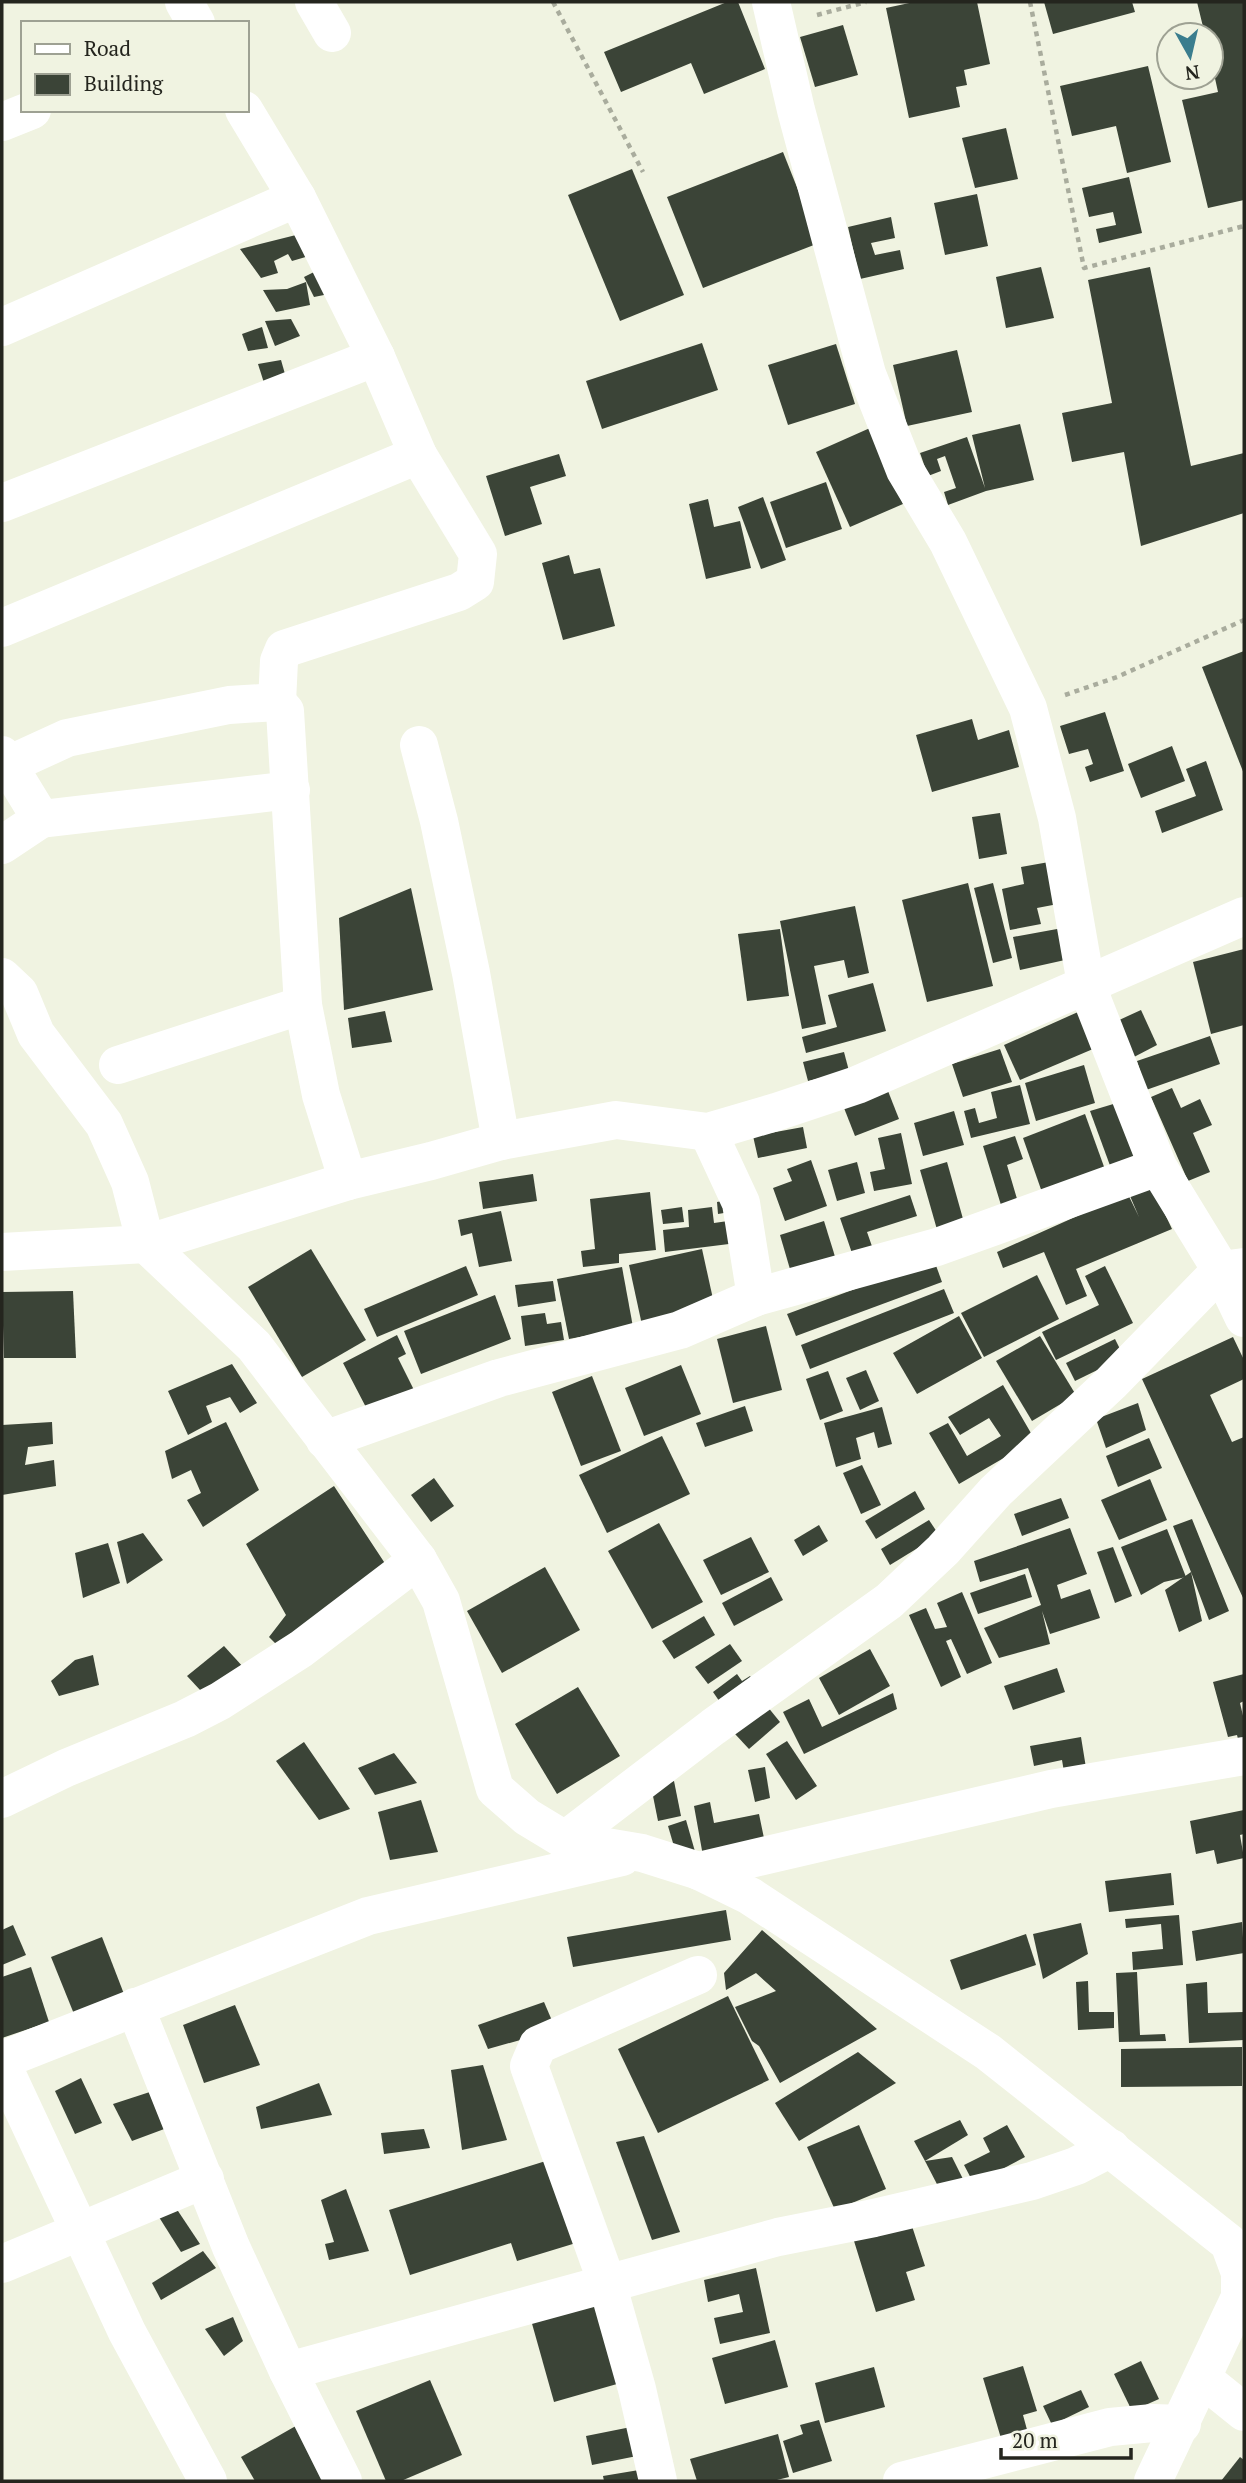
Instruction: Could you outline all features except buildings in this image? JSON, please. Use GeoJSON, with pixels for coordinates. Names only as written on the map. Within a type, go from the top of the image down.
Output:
{"type":"FeatureCollection","features":[{"type":"Feature","properties":{"kind":"street"},"geometry":{"type":"LineString","coordinates":[[774,14],[796,110],[867,374],[905,470],[948,542],[1028,708],[1057,818],[1086,984],[1158,1167],[1233,1268],[1244,1318]]}},
{"type":"Feature","properties":{"kind":"street"},"geometry":{"type":"LineString","coordinates":[[2,122],[27,112]]}},
{"type":"Feature","properties":{"kind":"street"},"geometry":{"type":"LineString","coordinates":[[245,112],[297,198],[376,357],[418,454],[478,554],[475,582],[459,592],[284,649],[279,661],[277,702],[285,711],[303,1005],[321,1095],[348,1181]]}},
{"type":"Feature","properties":{"kind":"street"},"geometry":{"type":"LineString","coordinates":[[2,327],[297,198]]}},
{"type":"Feature","properties":{"kind":"street"},"geometry":{"type":"LineString","coordinates":[[2,503],[376,357]]}},
{"type":"Feature","properties":{"kind":"street"},"geometry":{"type":"LineString","coordinates":[[2,628],[418,454]]}},
{"type":"Feature","properties":{"kind":"street"},"geometry":{"type":"LineString","coordinates":[[41,819],[5,760],[67,738],[229,705],[277,702]]}},
{"type":"Feature","properties":{"kind":"street"},"geometry":{"type":"LineString","coordinates":[[419,746],[439,821],[469,961],[501,1141]]}},
{"type":"Feature","properties":{"kind":"street"},"geometry":{"type":"LineString","coordinates":[[2,845],[41,819],[290,790]]}},
{"type":"Feature","properties":{"kind":"street"},"geometry":{"type":"LineString","coordinates":[[2,1252],[146,1244],[348,1181],[501,1141],[617,1120],[708,1132],[857,1085],[1244,916]]}},
{"type":"Feature","properties":{"kind":"street"},"geometry":{"type":"LineString","coordinates":[[2,977],[19,993],[36,1034],[104,1124],[130,1182],[146,1244],[254,1346],[418,1560],[441,1601],[495,1789],[527,1817],[565,1840],[642,1853],[699,1871],[751,1896],[988,2052],[1237,2242],[1240,2297],[1153,2481]]}},
{"type":"Feature","properties":{"kind":"street"},"geometry":{"type":"LineString","coordinates":[[117,1065],[303,1005]]}},
{"type":"Feature","properties":{"kind":"street"},"geometry":{"type":"LineString","coordinates":[[708,1132],[741,1203],[756,1297]]}},
{"type":"Feature","properties":{"kind":"street"},"geometry":{"type":"LineString","coordinates":[[326,1440],[499,1378],[680,1330],[756,1297],[937,1247],[1158,1167]]}},
{"type":"Feature","properties":{"kind":"street"},"geometry":{"type":"LineString","coordinates":[[565,1840],[713,1727],[889,1601],[943,1550],[996,1492],[1233,1268]]}},
{"type":"Feature","properties":{"kind":"street"},"geometry":{"type":"LineString","coordinates":[[2,1799],[66,1768],[184,1720],[220,1702],[301,1649],[418,1560]]}},
{"type":"Feature","properties":{"kind":"street"},"geometry":{"type":"LineString","coordinates":[[699,1871],[1051,1789],[1244,1756]]}},
{"type":"Feature","properties":{"kind":"street"},"geometry":{"type":"LineString","coordinates":[[208,2481],[127,2332],[2,2062],[368,1916],[642,1853]]}},
{"type":"Feature","properties":{"kind":"street"},"geometry":{"type":"LineString","coordinates":[[658,2481],[637,2389],[607,2283],[529,2066],[538,2045],[698,1975]]}},
{"type":"Feature","properties":{"kind":"street"},"geometry":{"type":"LineString","coordinates":[[135,2007],[232,2247],[288,2371],[343,2481]]}},
{"type":"Feature","properties":{"kind":"street"},"geometry":{"type":"LineString","coordinates":[[288,2371],[779,2237],[874,2218],[1032,2180],[1076,2166],[1111,2148]]}},
{"type":"Feature","properties":{"kind":"street"},"geometry":{"type":"LineString","coordinates":[[2,2264],[205,2179]]}},
{"type":"Feature","properties":{"kind":"street"},"geometry":{"type":"LineString","coordinates":[[1203,2379],[1244,2412]]}},
{"type":"Feature","properties":{"kind":"street"},"geometry":{"type":"LineString","coordinates":[[902,2481],[1110,2427],[1153,2423],[1181,2424]]}},
{"type":"Feature","properties":{"kind":"path"},"geometry":{"type":"LineString","coordinates":[[553,2],[643,172]]}},
{"type":"Feature","properties":{"kind":"path"},"geometry":{"type":"LineString","coordinates":[[774,14],[866,2]]}},
{"type":"Feature","properties":{"kind":"path"},"geometry":{"type":"LineString","coordinates":[[1030,2],[1084,268],[1244,226]]}},
{"type":"Feature","properties":{"kind":"path"},"geometry":{"type":"LineString","coordinates":[[1028,708],[1117,677],[1244,620]]}}]}
